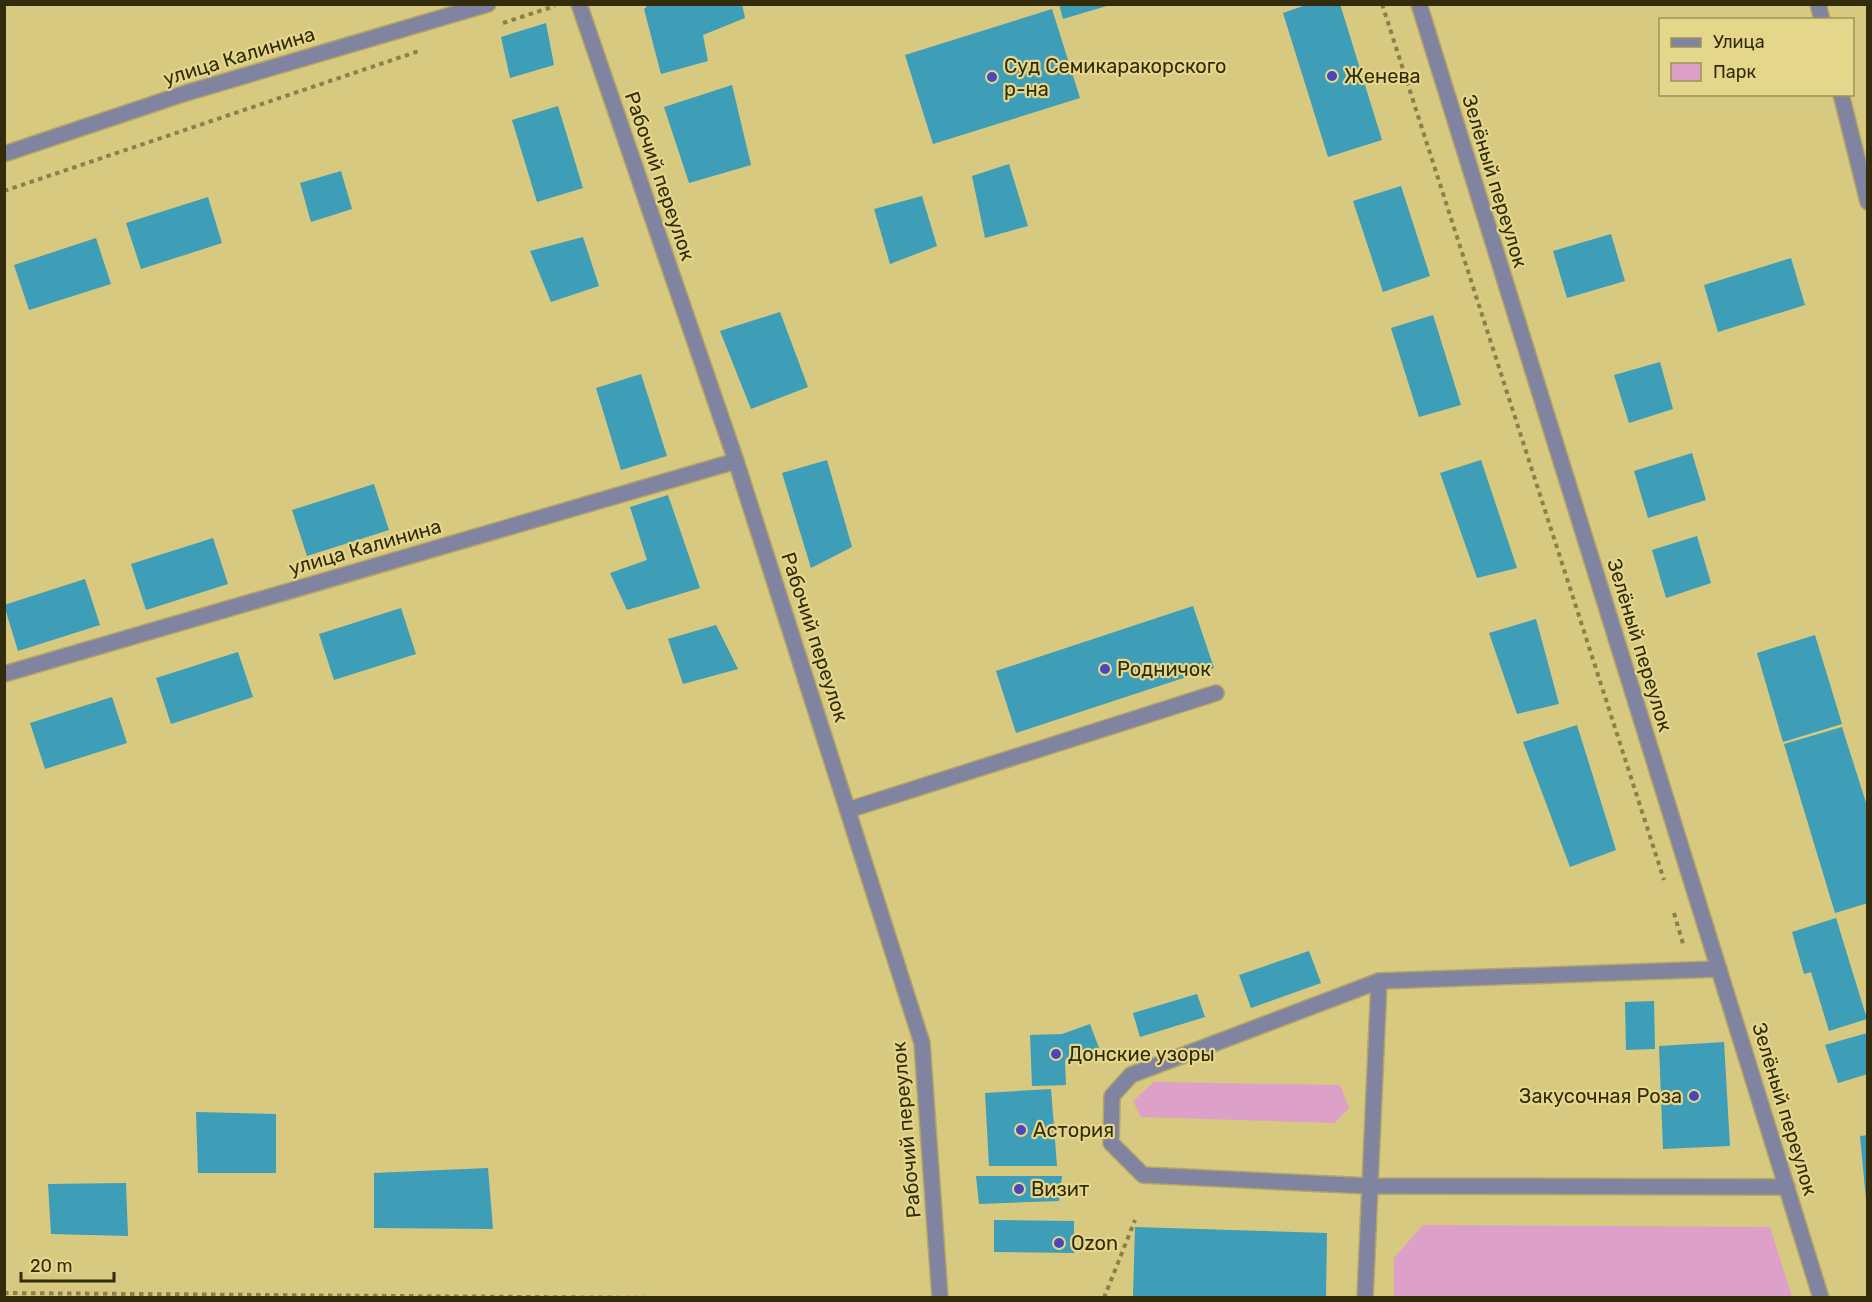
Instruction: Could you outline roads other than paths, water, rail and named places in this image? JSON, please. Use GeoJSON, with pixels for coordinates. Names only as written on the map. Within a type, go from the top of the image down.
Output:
{"type":"FeatureCollection","features":[{"type":"Feature","properties":{"kind":"street","name":"улица Калинина"},"geometry":{"type":"LineString","coordinates":[[4,154],[186,93],[488,4]]}},
{"type":"Feature","properties":{"kind":"street","name":"Рабочий переулок"},"geometry":{"type":"LineString","coordinates":[[579,4],[736,461],[922,1043],[940,1298]]}},
{"type":"Feature","properties":{"kind":"street","name":"Зелёный переулок"},"geometry":{"type":"LineString","coordinates":[[1419,4],[1821,1298]]}},
{"type":"Feature","properties":{"kind":"street"},"geometry":{"type":"LineString","coordinates":[[1842,96],[1868,202]]}},
{"type":"Feature","properties":{"kind":"street","name":"улица Калинина"},"geometry":{"type":"LineString","coordinates":[[4,674],[736,461]]}},
{"type":"Feature","properties":{"kind":"street"},"geometry":{"type":"LineString","coordinates":[[848,810],[1216,693]]}},
{"type":"Feature","properties":{"kind":"street"},"geometry":{"type":"LineString","coordinates":[[1719,969],[1379,981],[1131,1075],[1112,1096],[1112,1143],[1143,1175],[1370,1186],[1787,1187]]}},
{"type":"Feature","properties":{"kind":"street"},"geometry":{"type":"LineString","coordinates":[[1365,1298],[1379,981]]}},
{"type":"Feature","properties":{"kind":"place","name":"Женева"},"geometry":{"type":"Point","coordinates":[1332,76]}},
{"type":"Feature","properties":{"kind":"place","name":"Суд Семикаракорского р-на"},"geometry":{"type":"Point","coordinates":[992,77]}},
{"type":"Feature","properties":{"kind":"place","name":"Родничок"},"geometry":{"type":"Point","coordinates":[1105,669]}},
{"type":"Feature","properties":{"kind":"place","name":"Донские узоры"},"geometry":{"type":"Point","coordinates":[1056,1054]}},
{"type":"Feature","properties":{"kind":"place","name":"Закусочная Роза"},"geometry":{"type":"Point","coordinates":[1694,1096]}},
{"type":"Feature","properties":{"kind":"place","name":"Астория"},"geometry":{"type":"Point","coordinates":[1021,1130]}},
{"type":"Feature","properties":{"kind":"place","name":"Визит"},"geometry":{"type":"Point","coordinates":[1019,1189]}},
{"type":"Feature","properties":{"kind":"place","name":"Ozon"},"geometry":{"type":"Point","coordinates":[1059,1243]}}]}
